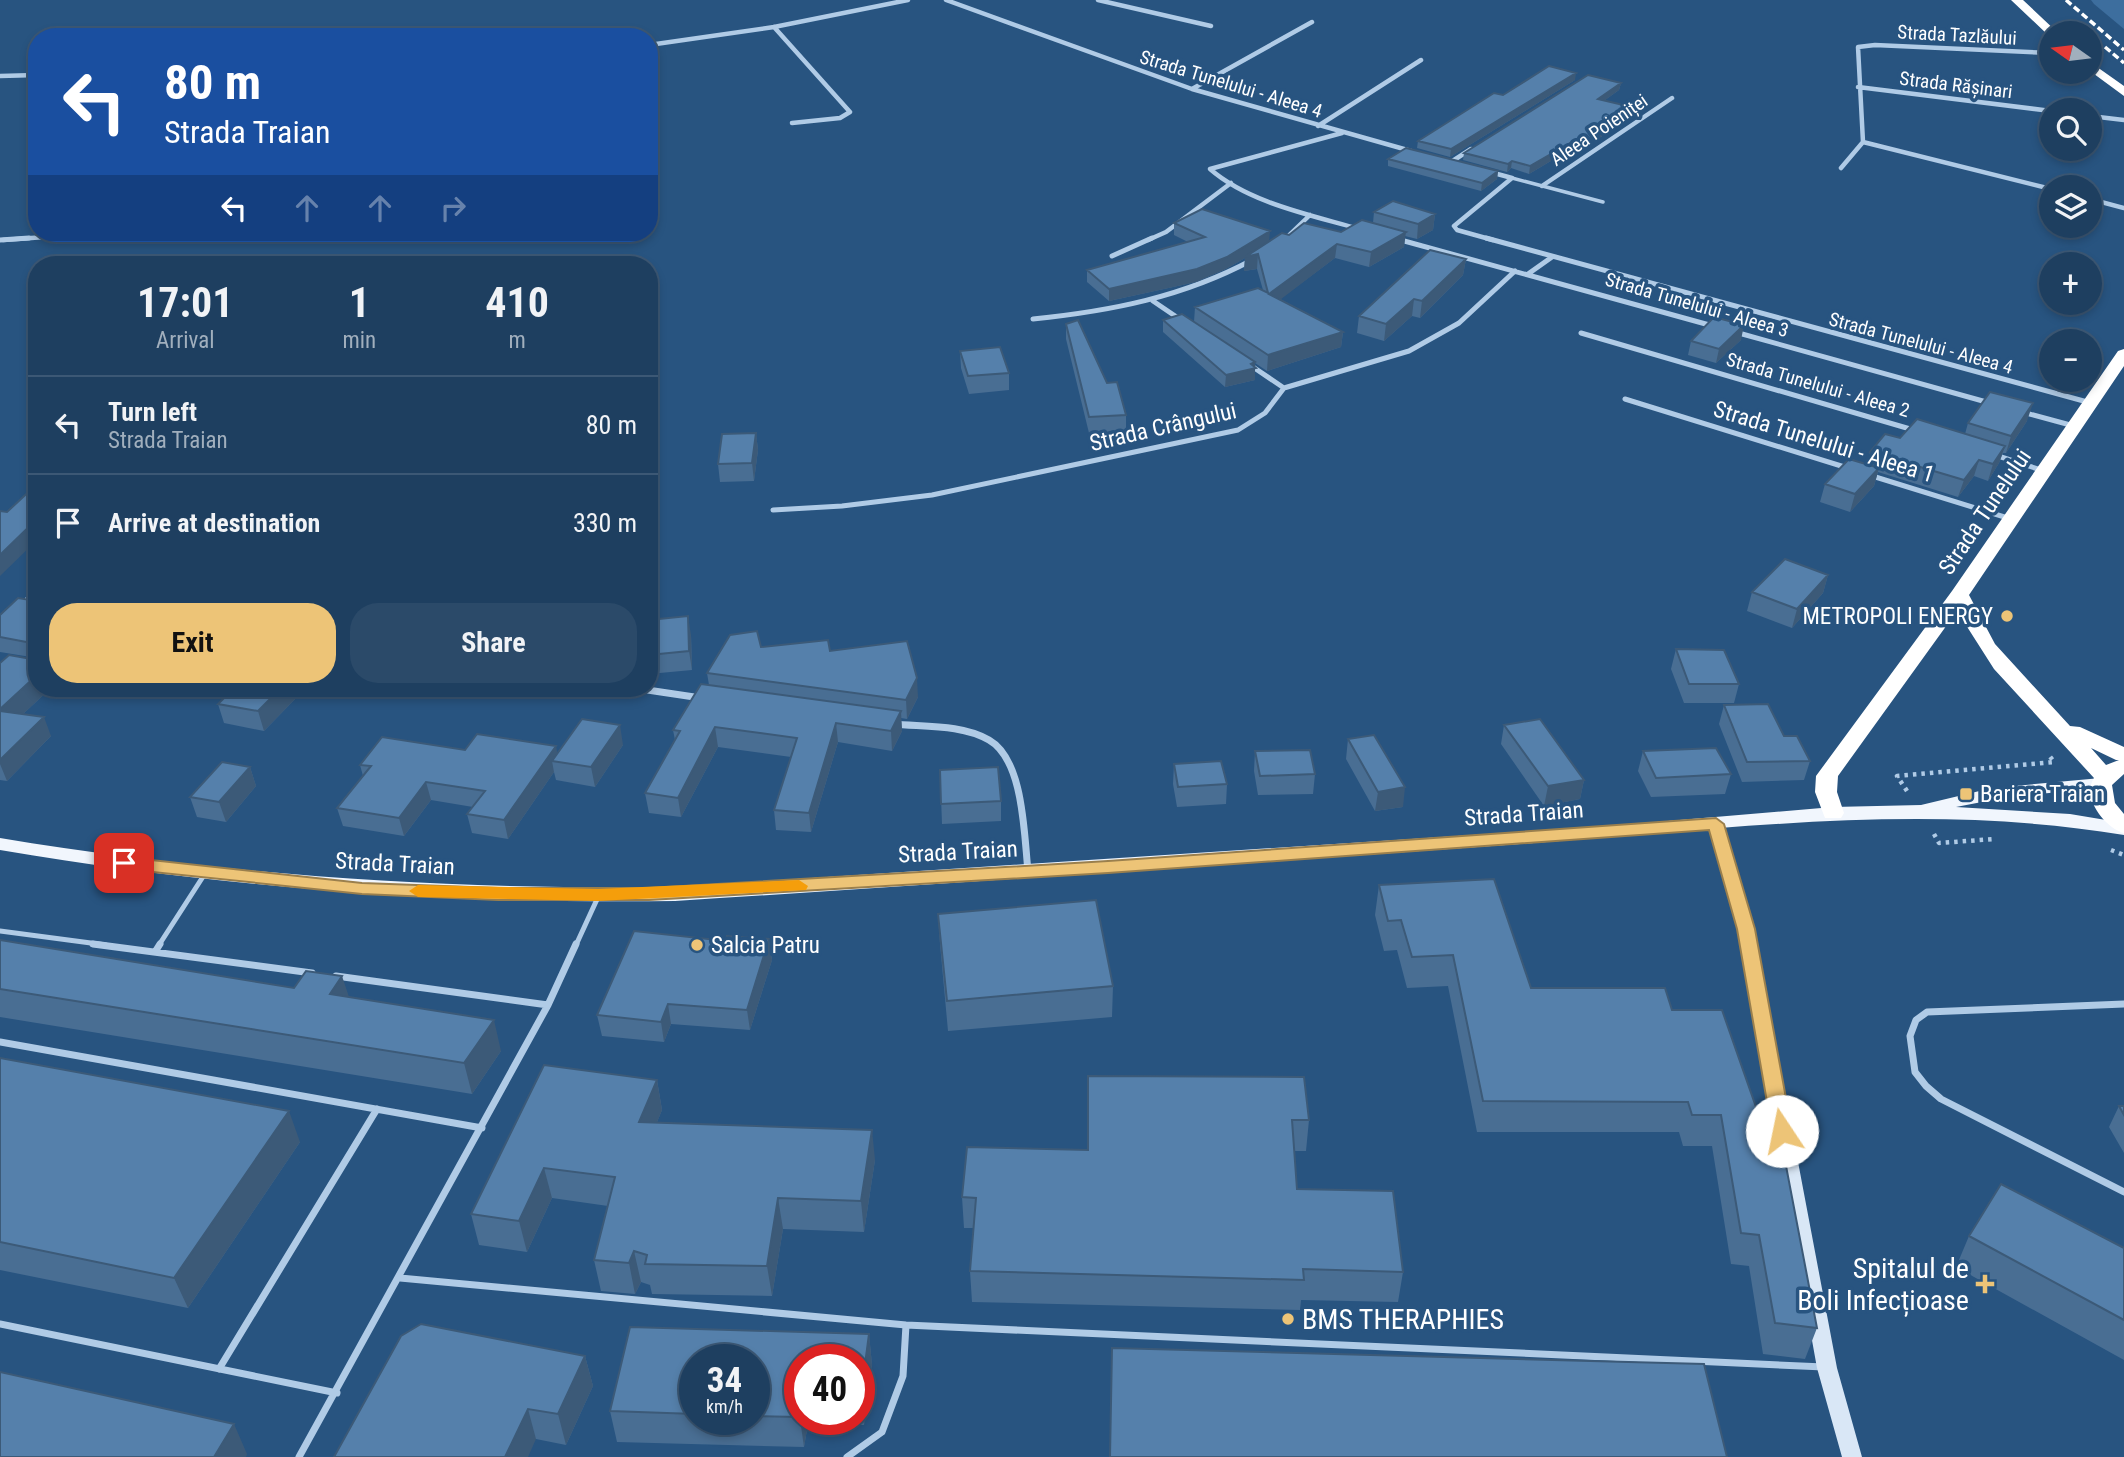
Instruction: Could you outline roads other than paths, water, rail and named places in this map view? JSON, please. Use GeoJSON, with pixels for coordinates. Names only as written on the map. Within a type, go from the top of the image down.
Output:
{"type":"FeatureCollection","features":[{"type":"Feature","properties":{"kind":"highway"},"geometry":{"type":"LineString","coordinates":[[2017,0],[2039,21]]}},
{"type":"Feature","properties":{"kind":"highway"},"geometry":{"type":"LineString","coordinates":[[2102,75],[2124,92]]}},
{"type":"Feature","properties":{"kind":"highway","name":"Strada Tunelului"},"geometry":{"type":"LineString","coordinates":[[2103,780],[2061,727],[2006,672],[1986,645],[1959,595],[2124,354]]}},
{"type":"Feature","properties":{"kind":"highway"},"geometry":{"type":"LineString","coordinates":[[1833,813],[1826,792],[1827,776],[1959,595]]}},
{"type":"Feature","properties":{"kind":"highway","name":"Strada Tunelului"},"geometry":{"type":"LineString","coordinates":[[2061,727],[2124,755]]}},
{"type":"Feature","properties":{"kind":"highway"},"geometry":{"type":"LineString","coordinates":[[2124,766],[2103,780],[2101,799],[2111,815],[2124,828]]}},
{"type":"Feature","properties":{"kind":"main road","name":"Strada Traian"},"geometry":{"type":"LineString","coordinates":[[1921,811],[1969,796],[2103,780]]}},
{"type":"Feature","properties":{"kind":"main road","name":"Strada Traian"},"geometry":{"type":"LineString","coordinates":[[0,844],[206,873],[362,888],[598,895],[1028,872],[1716,824],[1833,813],[1921,811],[2070,820],[2124,828]]}},
{"type":"Feature","properties":{"kind":"street"},"geometry":{"type":"LineString","coordinates":[[658,44],[774,27],[908,0]]}},
{"type":"Feature","properties":{"kind":"street","name":"Strada Tunelului - Aleea 4"},"geometry":{"type":"LineString","coordinates":[[946,0],[1192,89],[1425,155]]}},
{"type":"Feature","properties":{"kind":"street"},"geometry":{"type":"LineString","coordinates":[[1098,0],[1211,26]]}},
{"type":"Feature","properties":{"kind":"street"},"geometry":{"type":"LineString","coordinates":[[1192,89],[1312,22]]}},
{"type":"Feature","properties":{"kind":"street"},"geometry":{"type":"LineString","coordinates":[[774,27],[850,112],[840,118],[792,123]]}},
{"type":"Feature","properties":{"kind":"street","name":"Strada Tazlăului"},"geometry":{"type":"LineString","coordinates":[[1858,87],[1856,50],[1862,46],[2039,53]]}},
{"type":"Feature","properties":{"kind":"street"},"geometry":{"type":"LineString","coordinates":[[1318,126],[1421,60]]}},
{"type":"Feature","properties":{"kind":"street"},"geometry":{"type":"LineString","coordinates":[[0,76],[28,75]]}},
{"type":"Feature","properties":{"kind":"street"},"geometry":{"type":"LineString","coordinates":[[1841,167],[1863,142],[1858,87]]}},
{"type":"Feature","properties":{"kind":"street","name":"Strada Rășinari"},"geometry":{"type":"LineString","coordinates":[[1858,87],[2039,110]]}},
{"type":"Feature","properties":{"kind":"street","name":"Aleea Poieniței"},"geometry":{"type":"LineString","coordinates":[[1542,186],[1672,98]]}},
{"type":"Feature","properties":{"kind":"street"},"geometry":{"type":"LineString","coordinates":[[2102,117],[2124,120]]}},
{"type":"Feature","properties":{"kind":"street"},"geometry":{"type":"LineString","coordinates":[[1343,133],[1210,169],[1231,183],[1310,215],[1373,233]]}},
{"type":"Feature","properties":{"kind":"street"},"geometry":{"type":"LineString","coordinates":[[1863,142],[2039,186]]}},
{"type":"Feature","properties":{"kind":"street"},"geometry":{"type":"LineString","coordinates":[[1451,162],[1475,147]]}},
{"type":"Feature","properties":{"kind":"street"},"geometry":{"type":"LineString","coordinates":[[1438,159],[1463,165]]}},
{"type":"Feature","properties":{"kind":"street"},"geometry":{"type":"LineString","coordinates":[[1488,172],[1512,178]]}},
{"type":"Feature","properties":{"kind":"street","name":"Strada Tunelului - Aleea 4"},"geometry":{"type":"LineString","coordinates":[[1512,178],[1454,226],[1465,233],[2091,403]]}},
{"type":"Feature","properties":{"kind":"street"},"geometry":{"type":"LineString","coordinates":[[1112,256],[1166,232],[1231,183]]}},
{"type":"Feature","properties":{"kind":"street"},"geometry":{"type":"LineString","coordinates":[[2102,202],[2124,208]]}},
{"type":"Feature","properties":{"kind":"street"},"geometry":{"type":"LineString","coordinates":[[1277,246],[1310,215]]}},
{"type":"Feature","properties":{"kind":"street","name":"Strada Tunelului - Aleea 3"},"geometry":{"type":"LineString","coordinates":[[1386,236],[1999,405]]}},
{"type":"Feature","properties":{"kind":"street"},"geometry":{"type":"LineString","coordinates":[[0,240],[28,238]]}},
{"type":"Feature","properties":{"kind":"street"},"geometry":{"type":"LineString","coordinates":[[1528,274],[1552,257]]}},
{"type":"Feature","properties":{"kind":"street"},"geometry":{"type":"LineString","coordinates":[[1033,319],[1086,314],[1153,302],[1224,275],[1257,258]]}},
{"type":"Feature","properties":{"kind":"street"},"geometry":{"type":"LineString","coordinates":[[1240,359],[1284,388],[1409,351],[1459,323],[1515,271]]}},
{"type":"Feature","properties":{"kind":"street"},"geometry":{"type":"LineString","coordinates":[[1153,302],[1185,323]]}},
{"type":"Feature","properties":{"kind":"street","name":"Strada Tunelului - Aleea 2"},"geometry":{"type":"LineString","coordinates":[[1581,333],[1931,435]]}},
{"type":"Feature","properties":{"kind":"street","name":"Strada Crângului"},"geometry":{"type":"LineString","coordinates":[[773,510],[842,506],[932,495],[1238,430],[1259,421],[1272,408],[1284,388]]}},
{"type":"Feature","properties":{"kind":"street","name":"Strada Tunelului - Aleea 1"},"geometry":{"type":"LineString","coordinates":[[1625,399],[2012,519]]}},
{"type":"Feature","properties":{"kind":"street"},"geometry":{"type":"LineString","coordinates":[[2012,409],[2075,426]]}},
{"type":"Feature","properties":{"kind":"street"},"geometry":{"type":"LineString","coordinates":[[1981,451],[2045,471]]}},
{"type":"Feature","properties":{"kind":"street"},"geometry":{"type":"LineString","coordinates":[[18,610],[28,600]]}},
{"type":"Feature","properties":{"kind":"street"},"geometry":{"type":"LineString","coordinates":[[658,692],[714,700]]}},
{"type":"Feature","properties":{"kind":"street"},"geometry":{"type":"LineString","coordinates":[[887,723],[971,734],[991,741],[1007,755],[1014,774],[1028,872]]}},
{"type":"Feature","properties":{"kind":"street"},"geometry":{"type":"LineString","coordinates":[[1716,824],[1746,929],[1827,1368],[1852,1457]]}},
{"type":"Feature","properties":{"kind":"lane"},"geometry":{"type":"LineString","coordinates":[[1512,178],[1604,202]]}},
{"type":"Feature","properties":{"kind":"lane"},"geometry":{"type":"LineString","coordinates":[[155,952],[206,873]]}},
{"type":"Feature","properties":{"kind":"lane"},"geometry":{"type":"LineString","coordinates":[[299,1457],[337,1393],[548,1005],[598,895]]}},
{"type":"Feature","properties":{"kind":"lane"},"geometry":{"type":"LineString","coordinates":[[0,931],[318,974]]}},
{"type":"Feature","properties":{"kind":"lane"},"geometry":{"type":"LineString","coordinates":[[331,976],[548,1005]]}},
{"type":"Feature","properties":{"kind":"lane"},"geometry":{"type":"LineString","coordinates":[[2124,1004],[1927,1012],[1916,1020],[1910,1036],[1915,1072],[1941,1099],[2124,1192]]}},
{"type":"Feature","properties":{"kind":"lane"},"geometry":{"type":"LineString","coordinates":[[0,1042],[482,1128]]}},
{"type":"Feature","properties":{"kind":"lane"},"geometry":{"type":"LineString","coordinates":[[219,1369],[377,1109]]}},
{"type":"Feature","properties":{"kind":"lane"},"geometry":{"type":"LineString","coordinates":[[400,1278],[906,1325],[1827,1368]]}},
{"type":"Feature","properties":{"kind":"lane"},"geometry":{"type":"LineString","coordinates":[[0,1324],[337,1393]]}},
{"type":"Feature","properties":{"kind":"lane"},"geometry":{"type":"LineString","coordinates":[[847,1457],[882,1432],[903,1376],[906,1325]]}},
{"type":"Feature","properties":{"kind":"railway"},"geometry":{"type":"LineString","coordinates":[[2066,0],[2124,50]]}},
{"type":"Feature","properties":{"kind":"railway"},"geometry":{"type":"LineString","coordinates":[[2105,47],[2124,63]]}},
{"type":"Feature","properties":{"kind":"place","name":"METROPOLI ENERGY"},"geometry":{"type":"Point","coordinates":[2007,616]}},
{"type":"Feature","properties":{"kind":"place","name":"Bariera Traian"},"geometry":{"type":"Point","coordinates":[1966,794]}},
{"type":"Feature","properties":{"kind":"place","name":"Salcia Patru"},"geometry":{"type":"Point","coordinates":[697,945]}},
{"type":"Feature","properties":{"kind":"place","name":"Spitalul de Boli Infecțioase"},"geometry":{"type":"Point","coordinates":[1985,1284]}},
{"type":"Feature","properties":{"kind":"place","name":"BMS THERAPHIES"},"geometry":{"type":"Point","coordinates":[1288,1319]}}]}
